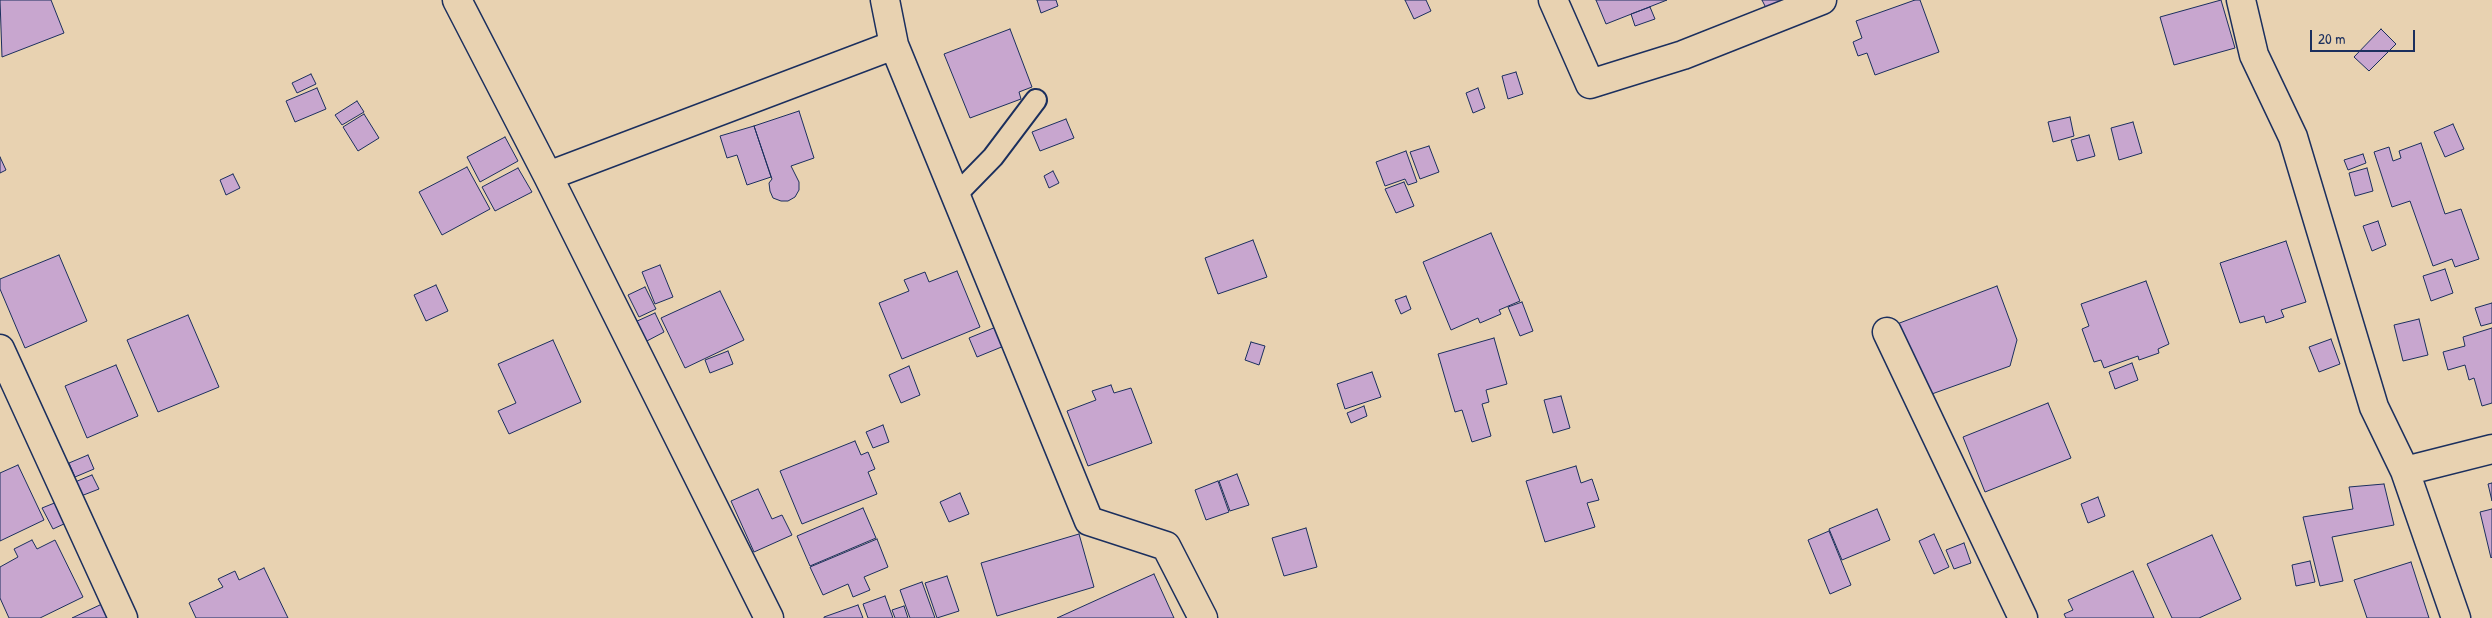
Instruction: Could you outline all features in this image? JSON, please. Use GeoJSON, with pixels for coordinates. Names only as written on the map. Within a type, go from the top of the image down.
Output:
{"type":"FeatureCollection","features":[{"type":"Feature","properties":{"kind":"street"},"geometry":{"type":"LineString","coordinates":[[456,0],[548,176],[769,618]]}},
{"type":"Feature","properties":{"kind":"street"},"geometry":{"type":"LineString","coordinates":[[885,0],[894,45],[1089,521],[1166,546],[1203,618]]}},
{"type":"Feature","properties":{"kind":"street"},"geometry":{"type":"LineString","coordinates":[[1553,0],[1590,84],[1684,55],[1822,0]]}},
{"type":"Feature","properties":{"kind":"street"},"geometry":{"type":"LineString","coordinates":[[2241,0],[2254,55],[2294,137],[2374,408],[2405,471],[2456,618]]}},
{"type":"Feature","properties":{"kind":"street"},"geometry":{"type":"LineString","coordinates":[[548,176],[894,45]]}},
{"type":"Feature","properties":{"kind":"street"},"geometry":{"type":"LineString","coordinates":[[1887,332],[2023,618]]}},
{"type":"Feature","properties":{"kind":"street"},"geometry":{"type":"LineString","coordinates":[[0,349],[123,618]]}},
{"type":"Feature","properties":{"kind":"street"},"geometry":{"type":"LineString","coordinates":[[2405,471],[2492,449]]}},
{"type":"Feature","properties":{"kind":"lane"},"geometry":{"type":"LineString","coordinates":[[955,196],[993,157],[1036,100]]}},
{"type":"Feature","properties":{"kind":"building"},"geometry":{"type":"Polygon","coordinates":[[[0,0],[51,0],[64,33],[2,57],[0,0]]]}},
{"type":"Feature","properties":{"kind":"building"},"geometry":{"type":"Polygon","coordinates":[[[1037,0],[1056,0],[1058,6],[1041,13],[1037,0]]]}},
{"type":"Feature","properties":{"kind":"building"},"geometry":{"type":"Polygon","coordinates":[[[1405,0],[1426,0],[1431,11],[1414,19],[1405,0]]]}},
{"type":"Feature","properties":{"kind":"building"},"geometry":{"type":"Polygon","coordinates":[[[1596,0],[1667,0],[1606,24],[1596,0]]]}},
{"type":"Feature","properties":{"kind":"building"},"geometry":{"type":"Polygon","coordinates":[[[1762,0],[1781,0],[1782,2],[1766,8],[1762,0]]]}},
{"type":"Feature","properties":{"kind":"building"},"geometry":{"type":"Polygon","coordinates":[[[1915,0],[1920,0],[1939,52],[1875,75],[1867,53],[1858,56],[1853,42],[1862,38],[1856,21],[1915,0]]]}},
{"type":"Feature","properties":{"kind":"building"},"geometry":{"type":"Polygon","coordinates":[[[2221,0],[2235,48],[2174,65],[2160,17],[2221,0]]]}},
{"type":"Feature","properties":{"kind":"building"},"geometry":{"type":"Polygon","coordinates":[[[1650,7],[1655,19],[1635,26],[1631,14],[1650,7]]]}},
{"type":"Feature","properties":{"kind":"building"},"geometry":{"type":"Polygon","coordinates":[[[1010,29],[1032,87],[1019,92],[1021,99],[970,118],[944,54],[1010,29]]]}},
{"type":"Feature","properties":{"kind":"building"},"geometry":{"type":"Polygon","coordinates":[[[2381,29],[2396,44],[2369,71],[2354,57],[2381,29]]]}},
{"type":"Feature","properties":{"kind":"building"},"geometry":{"type":"Polygon","coordinates":[[[1516,72],[1523,94],[1508,99],[1502,76],[1516,72]]]}},
{"type":"Feature","properties":{"kind":"building"},"geometry":{"type":"Polygon","coordinates":[[[311,74],[316,84],[297,93],[292,83],[311,74]]]}},
{"type":"Feature","properties":{"kind":"building"},"geometry":{"type":"Polygon","coordinates":[[[317,88],[326,109],[295,122],[286,101],[317,88]]]}},
{"type":"Feature","properties":{"kind":"building"},"geometry":{"type":"Polygon","coordinates":[[[1478,88],[1485,108],[1473,113],[1466,93],[1478,88]]]}},
{"type":"Feature","properties":{"kind":"building"},"geometry":{"type":"Polygon","coordinates":[[[357,101],[364,112],[342,125],[335,115],[357,101]]]}},
{"type":"Feature","properties":{"kind":"building"},"geometry":{"type":"Polygon","coordinates":[[[799,111],[814,158],[791,166],[799,182],[799,190],[795,197],[788,201],[781,201],[773,198],[770,191],[769,183],[772,179],[754,126],[799,111]]]}},
{"type":"Feature","properties":{"kind":"building"},"geometry":{"type":"Polygon","coordinates":[[[364,114],[379,138],[358,151],[343,127],[364,114]]]}},
{"type":"Feature","properties":{"kind":"building"},"geometry":{"type":"Polygon","coordinates":[[[2070,117],[2074,136],[2053,142],[2048,122],[2070,117]]]}},
{"type":"Feature","properties":{"kind":"building"},"geometry":{"type":"Polygon","coordinates":[[[1066,119],[1074,138],[1040,151],[1032,132],[1066,119]]]}},
{"type":"Feature","properties":{"kind":"building"},"geometry":{"type":"Polygon","coordinates":[[[2133,122],[2142,153],[2119,160],[2111,128],[2133,122]]]}},
{"type":"Feature","properties":{"kind":"building"},"geometry":{"type":"Polygon","coordinates":[[[2453,124],[2464,149],[2445,157],[2434,132],[2453,124]]]}},
{"type":"Feature","properties":{"kind":"building"},"geometry":{"type":"Polygon","coordinates":[[[754,126],[771,177],[747,185],[737,155],[727,158],[720,136],[754,126]]]}},
{"type":"Feature","properties":{"kind":"building"},"geometry":{"type":"Polygon","coordinates":[[[2089,135],[2095,156],[2077,161],[2071,140],[2089,135]]]}},
{"type":"Feature","properties":{"kind":"building"},"geometry":{"type":"Polygon","coordinates":[[[505,137],[518,161],[480,182],[467,157],[505,137]]]}},
{"type":"Feature","properties":{"kind":"building"},"geometry":{"type":"Polygon","coordinates":[[[2421,143],[2445,214],[2461,209],[2479,259],[2455,267],[2452,259],[2433,266],[2410,201],[2392,207],[2374,152],[2389,147],[2393,161],[2401,158],[2399,151],[2421,143]]]}},
{"type":"Feature","properties":{"kind":"building"},"geometry":{"type":"Polygon","coordinates":[[[1429,146],[1439,172],[1420,179],[1410,152],[1429,146]]]}},
{"type":"Feature","properties":{"kind":"building"},"geometry":{"type":"Polygon","coordinates":[[[1406,151],[1417,182],[1408,185],[1405,179],[1385,186],[1376,162],[1406,151]]]}},
{"type":"Feature","properties":{"kind":"building"},"geometry":{"type":"Polygon","coordinates":[[[2363,154],[2366,163],[2348,170],[2344,160],[2363,154]]]}},
{"type":"Feature","properties":{"kind":"building"},"geometry":{"type":"Polygon","coordinates":[[[0,157],[6,170],[0,173],[0,157]]]}},
{"type":"Feature","properties":{"kind":"building"},"geometry":{"type":"Polygon","coordinates":[[[467,167],[490,209],[442,235],[419,192],[467,167]]]}},
{"type":"Feature","properties":{"kind":"building"},"geometry":{"type":"Polygon","coordinates":[[[518,168],[532,192],[495,211],[482,187],[518,168]]]}},
{"type":"Feature","properties":{"kind":"building"},"geometry":{"type":"Polygon","coordinates":[[[2367,168],[2373,191],[2355,196],[2349,173],[2367,168]]]}},
{"type":"Feature","properties":{"kind":"building"},"geometry":{"type":"Polygon","coordinates":[[[1053,171],[1059,183],[1049,188],[1044,176],[1053,171]]]}},
{"type":"Feature","properties":{"kind":"building"},"geometry":{"type":"Polygon","coordinates":[[[233,174],[240,188],[226,195],[220,180],[233,174]]]}},
{"type":"Feature","properties":{"kind":"building"},"geometry":{"type":"Polygon","coordinates":[[[1404,182],[1414,206],[1396,213],[1385,189],[1404,182]]]}},
{"type":"Feature","properties":{"kind":"building"},"geometry":{"type":"Polygon","coordinates":[[[2378,221],[2386,245],[2372,251],[2363,226],[2378,221]]]}},
{"type":"Feature","properties":{"kind":"building"},"geometry":{"type":"Polygon","coordinates":[[[1491,233],[1520,301],[1499,310],[1501,314],[1480,323],[1478,318],[1451,330],[1423,262],[1491,233]]]}},
{"type":"Feature","properties":{"kind":"building"},"geometry":{"type":"Polygon","coordinates":[[[1253,240],[1267,277],[1218,294],[1205,258],[1253,240]]]}},
{"type":"Feature","properties":{"kind":"building"},"geometry":{"type":"Polygon","coordinates":[[[2286,241],[2306,302],[2281,310],[2284,317],[2266,323],[2264,316],[2240,323],[2220,263],[2286,241]]]}},
{"type":"Feature","properties":{"kind":"building"},"geometry":{"type":"Polygon","coordinates":[[[59,255],[87,321],[25,348],[0,289],[0,279],[59,255]]]}},
{"type":"Feature","properties":{"kind":"building"},"geometry":{"type":"Polygon","coordinates":[[[660,265],[673,297],[655,304],[642,272],[660,265]]]}},
{"type":"Feature","properties":{"kind":"building"},"geometry":{"type":"Polygon","coordinates":[[[2445,269],[2453,293],[2431,301],[2423,276],[2445,269]]]}},
{"type":"Feature","properties":{"kind":"building"},"geometry":{"type":"Polygon","coordinates":[[[957,271],[980,327],[902,359],[879,303],[909,291],[904,280],[925,272],[929,282],[957,271]]]}},
{"type":"Feature","properties":{"kind":"building"},"geometry":{"type":"Polygon","coordinates":[[[2146,281],[2169,344],[2158,349],[2159,353],[2139,360],[2138,356],[2104,368],[2101,360],[2094,362],[2082,329],[2089,326],[2081,304],[2146,281]]]}},
{"type":"Feature","properties":{"kind":"building"},"geometry":{"type":"Polygon","coordinates":[[[436,285],[448,311],[426,321],[414,295],[436,285]]]}},
{"type":"Feature","properties":{"kind":"building"},"geometry":{"type":"Polygon","coordinates":[[[1997,286],[2017,340],[2010,366],[1929,395],[1897,324],[1997,286]]]}},
{"type":"Feature","properties":{"kind":"building"},"geometry":{"type":"Polygon","coordinates":[[[645,287],[656,309],[639,317],[628,295],[645,287]]]}},
{"type":"Feature","properties":{"kind":"building"},"geometry":{"type":"Polygon","coordinates":[[[720,291],[744,340],[685,368],[661,318],[720,291]]]}},
{"type":"Feature","properties":{"kind":"building"},"geometry":{"type":"Polygon","coordinates":[[[1406,296],[1411,309],[1401,314],[1395,300],[1406,296]]]}},
{"type":"Feature","properties":{"kind":"building"},"geometry":{"type":"Polygon","coordinates":[[[1522,302],[1533,331],[1520,336],[1508,307],[1522,302]]]}},
{"type":"Feature","properties":{"kind":"building"},"geometry":{"type":"Polygon","coordinates":[[[2492,303],[2492,323],[2481,326],[2475,308],[2492,303]]]}},
{"type":"Feature","properties":{"kind":"building"},"geometry":{"type":"Polygon","coordinates":[[[655,313],[664,332],[645,342],[635,322],[655,313]]]}},
{"type":"Feature","properties":{"kind":"building"},"geometry":{"type":"Polygon","coordinates":[[[188,315],[219,387],[158,412],[127,340],[188,315]]]}},
{"type":"Feature","properties":{"kind":"building"},"geometry":{"type":"Polygon","coordinates":[[[2419,319],[2428,355],[2403,361],[2394,325],[2419,319]]]}},
{"type":"Feature","properties":{"kind":"building"},"geometry":{"type":"Polygon","coordinates":[[[996,327],[1004,346],[977,357],[969,338],[996,327]]]}},
{"type":"Feature","properties":{"kind":"building"},"geometry":{"type":"Polygon","coordinates":[[[2492,328],[2492,403],[2482,406],[2474,378],[2469,380],[2465,365],[2448,370],[2443,352],[2465,346],[2463,337],[2492,328]]]}},
{"type":"Feature","properties":{"kind":"building"},"geometry":{"type":"Polygon","coordinates":[[[1494,338],[1507,384],[1486,390],[1489,402],[1482,404],[1491,436],[1472,442],[1462,410],[1455,412],[1438,354],[1494,338]]]}},
{"type":"Feature","properties":{"kind":"building"},"geometry":{"type":"Polygon","coordinates":[[[2331,339],[2340,364],[2319,372],[2309,347],[2331,339]]]}},
{"type":"Feature","properties":{"kind":"building"},"geometry":{"type":"Polygon","coordinates":[[[553,340],[581,402],[509,434],[498,411],[516,403],[498,364],[553,340]]]}},
{"type":"Feature","properties":{"kind":"building"},"geometry":{"type":"Polygon","coordinates":[[[1251,342],[1265,346],[1259,365],[1245,360],[1251,342]]]}},
{"type":"Feature","properties":{"kind":"building"},"geometry":{"type":"Polygon","coordinates":[[[728,351],[733,364],[710,373],[705,360],[728,351]]]}},
{"type":"Feature","properties":{"kind":"building"},"geometry":{"type":"Polygon","coordinates":[[[2132,363],[2138,380],[2115,389],[2109,372],[2132,363]]]}},
{"type":"Feature","properties":{"kind":"building"},"geometry":{"type":"Polygon","coordinates":[[[116,365],[138,416],[87,438],[65,386],[116,365]]]}},
{"type":"Feature","properties":{"kind":"building"},"geometry":{"type":"Polygon","coordinates":[[[909,366],[920,395],[901,403],[889,375],[909,366]]]}},
{"type":"Feature","properties":{"kind":"building"},"geometry":{"type":"Polygon","coordinates":[[[1372,372],[1381,397],[1345,409],[1337,384],[1372,372]]]}},
{"type":"Feature","properties":{"kind":"building"},"geometry":{"type":"Polygon","coordinates":[[[1111,385],[1114,393],[1131,388],[1152,443],[1088,466],[1067,411],[1096,400],[1092,391],[1111,385]]]}},
{"type":"Feature","properties":{"kind":"building"},"geometry":{"type":"Polygon","coordinates":[[[1561,396],[1570,428],[1553,433],[1544,400],[1561,396]]]}},
{"type":"Feature","properties":{"kind":"building"},"geometry":{"type":"Polygon","coordinates":[[[2048,403],[2071,458],[1985,492],[1963,437],[2048,403]]]}},
{"type":"Feature","properties":{"kind":"building"},"geometry":{"type":"Polygon","coordinates":[[[1364,406],[1367,416],[1351,423],[1347,413],[1364,406]]]}},
{"type":"Feature","properties":{"kind":"building"},"geometry":{"type":"Polygon","coordinates":[[[883,425],[889,442],[873,448],[866,432],[883,425]]]}},
{"type":"Feature","properties":{"kind":"building"},"geometry":{"type":"Polygon","coordinates":[[[855,441],[861,455],[868,452],[875,469],[868,472],[877,494],[802,524],[780,471],[855,441]]]}},
{"type":"Feature","properties":{"kind":"building"},"geometry":{"type":"Polygon","coordinates":[[[88,455],[94,469],[75,477],[69,463],[88,455]]]}},
{"type":"Feature","properties":{"kind":"building"},"geometry":{"type":"Polygon","coordinates":[[[18,465],[44,520],[0,541],[0,473],[18,465]]]}},
{"type":"Feature","properties":{"kind":"building"},"geometry":{"type":"Polygon","coordinates":[[[1576,466],[1581,483],[1592,479],[1599,500],[1587,503],[1595,527],[1545,542],[1526,481],[1576,466]]]}},
{"type":"Feature","properties":{"kind":"building"},"geometry":{"type":"Polygon","coordinates":[[[1237,474],[1249,505],[1230,511],[1219,481],[1237,474]]]}},
{"type":"Feature","properties":{"kind":"building"},"geometry":{"type":"Polygon","coordinates":[[[92,475],[99,489],[81,496],[75,482],[92,475]]]}},
{"type":"Feature","properties":{"kind":"building"},"geometry":{"type":"Polygon","coordinates":[[[1218,481],[1229,512],[1206,520],[1195,490],[1218,481]]]}},
{"type":"Feature","properties":{"kind":"building"},"geometry":{"type":"Polygon","coordinates":[[[2492,483],[2492,501],[2488,484],[2492,483]]]}},
{"type":"Feature","properties":{"kind":"building"},"geometry":{"type":"Polygon","coordinates":[[[2384,484],[2394,525],[2332,537],[2343,581],[2320,586],[2303,517],[2353,509],[2349,487],[2384,484]]]}},
{"type":"Feature","properties":{"kind":"building"},"geometry":{"type":"Polygon","coordinates":[[[758,489],[772,519],[782,515],[792,535],[754,552],[731,501],[758,489]]]}},
{"type":"Feature","properties":{"kind":"building"},"geometry":{"type":"Polygon","coordinates":[[[960,493],[969,514],[949,522],[940,502],[960,493]]]}},
{"type":"Feature","properties":{"kind":"building"},"geometry":{"type":"Polygon","coordinates":[[[2098,497],[2105,516],[2088,523],[2081,504],[2098,497]]]}},
{"type":"Feature","properties":{"kind":"building"},"geometry":{"type":"Polygon","coordinates":[[[57,502],[66,523],[53,529],[42,508],[57,502]]]}},
{"type":"Feature","properties":{"kind":"building"},"geometry":{"type":"Polygon","coordinates":[[[863,508],[876,538],[810,566],[797,536],[863,508]]]}},
{"type":"Feature","properties":{"kind":"building"},"geometry":{"type":"Polygon","coordinates":[[[1877,509],[1890,540],[1842,560],[1829,529],[1877,509]]]}},
{"type":"Feature","properties":{"kind":"building"},"geometry":{"type":"Polygon","coordinates":[[[2492,509],[2492,557],[2491,558],[2480,512],[2492,509]]]}},
{"type":"Feature","properties":{"kind":"building"},"geometry":{"type":"Polygon","coordinates":[[[1306,528],[1317,567],[1284,576],[1272,538],[1306,528]]]}},
{"type":"Feature","properties":{"kind":"building"},"geometry":{"type":"Polygon","coordinates":[[[1829,531],[1851,585],[1830,594],[1808,540],[1829,531]]]}},
{"type":"Feature","properties":{"kind":"building"},"geometry":{"type":"Polygon","coordinates":[[[1079,534],[1094,587],[997,616],[981,563],[1079,534]]]}},
{"type":"Feature","properties":{"kind":"building"},"geometry":{"type":"Polygon","coordinates":[[[1934,534],[1949,567],[1934,574],[1919,541],[1934,534]]]}},
{"type":"Feature","properties":{"kind":"building"},"geometry":{"type":"Polygon","coordinates":[[[2212,535],[2241,599],[2199,618],[2172,618],[2147,564],[2212,535]]]}},
{"type":"Feature","properties":{"kind":"building"},"geometry":{"type":"Polygon","coordinates":[[[877,539],[888,567],[864,577],[870,590],[853,597],[848,584],[823,595],[810,567],[877,539]]]}},
{"type":"Feature","properties":{"kind":"building"},"geometry":{"type":"Polygon","coordinates":[[[32,540],[37,549],[55,540],[83,597],[40,618],[9,618],[0,598],[0,567],[18,557],[14,549],[32,540]]]}},
{"type":"Feature","properties":{"kind":"building"},"geometry":{"type":"Polygon","coordinates":[[[1964,543],[1971,563],[1954,569],[1946,550],[1964,543]]]}},
{"type":"Feature","properties":{"kind":"building"},"geometry":{"type":"Polygon","coordinates":[[[2310,561],[2315,582],[2296,586],[2292,565],[2310,561]]]}},
{"type":"Feature","properties":{"kind":"building"},"geometry":{"type":"Polygon","coordinates":[[[2411,562],[2429,618],[2367,618],[2354,580],[2411,562]]]}},
{"type":"Feature","properties":{"kind":"building"},"geometry":{"type":"Polygon","coordinates":[[[264,568],[288,618],[196,618],[189,603],[223,587],[218,579],[235,571],[239,580],[264,568]]]}},
{"type":"Feature","properties":{"kind":"building"},"geometry":{"type":"Polygon","coordinates":[[[2133,571],[2154,618],[2066,618],[2064,614],[2073,610],[2068,600],[2133,571]]]}},
{"type":"Feature","properties":{"kind":"building"},"geometry":{"type":"Polygon","coordinates":[[[1154,574],[1174,618],[1057,618],[1154,574]]]}},
{"type":"Feature","properties":{"kind":"building"},"geometry":{"type":"Polygon","coordinates":[[[947,576],[959,611],[937,618],[925,583],[947,576]]]}},
{"type":"Feature","properties":{"kind":"building"},"geometry":{"type":"Polygon","coordinates":[[[922,582],[935,618],[910,618],[900,590],[922,582]]]}},
{"type":"Feature","properties":{"kind":"building"},"geometry":{"type":"Polygon","coordinates":[[[885,596],[893,618],[868,618],[863,604],[885,596]]]}},
{"type":"Feature","properties":{"kind":"building"},"geometry":{"type":"Polygon","coordinates":[[[102,604],[109,618],[72,618],[102,604]]]}},
{"type":"Feature","properties":{"kind":"building"},"geometry":{"type":"Polygon","coordinates":[[[858,605],[863,618],[824,618],[824,617],[858,605]]]}},
{"type":"Feature","properties":{"kind":"building"},"geometry":{"type":"Polygon","coordinates":[[[904,606],[908,618],[895,618],[892,610],[904,606]]]}}]}
